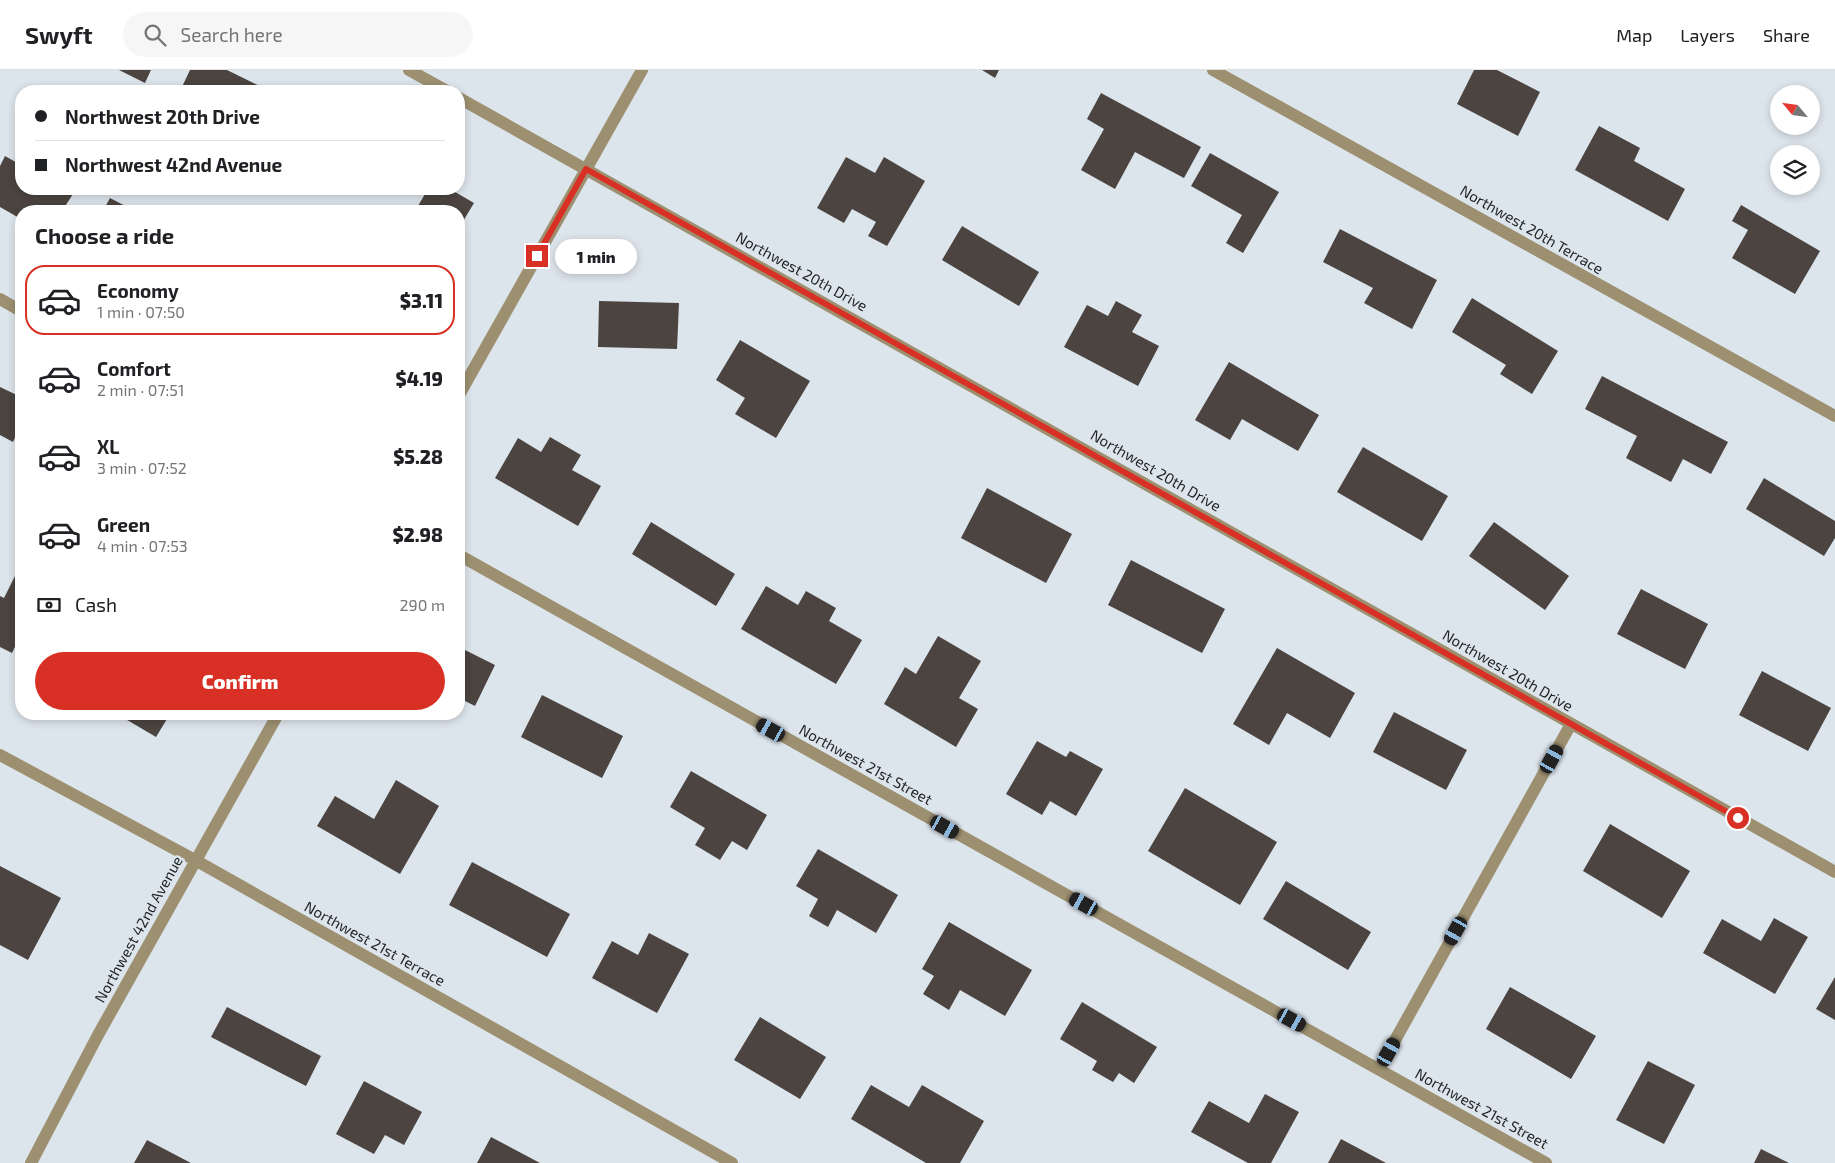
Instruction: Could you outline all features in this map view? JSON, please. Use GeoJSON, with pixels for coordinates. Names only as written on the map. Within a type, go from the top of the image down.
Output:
{"type":"FeatureCollection","features":[{"type":"Feature","properties":{"kind":"street"},"geometry":{"type":"LineString","coordinates":[[409,70],[436,85]]}},
{"type":"Feature","properties":{"kind":"street"},"geometry":{"type":"LineString","coordinates":[[465,384],[642,70]]}},
{"type":"Feature","properties":{"kind":"street","name":"Northwest 20th Terrace"},"geometry":{"type":"LineString","coordinates":[[1213,70],[1835,416]]}},
{"type":"Feature","properties":{"kind":"street","name":"Northwest 20th Drive"},"geometry":{"type":"LineString","coordinates":[[465,101],[1103,458],[1835,872]]}},
{"type":"Feature","properties":{"kind":"street"},"geometry":{"type":"LineString","coordinates":[[0,299],[15,307]]}},
{"type":"Feature","properties":{"kind":"street","name":"Northwest 21st Street"},"geometry":{"type":"LineString","coordinates":[[465,558],[1546,1163]]}},
{"type":"Feature","properties":{"kind":"street","name":"Northwest 42nd Avenue"},"geometry":{"type":"LineString","coordinates":[[31,1163],[195,860],[275,720]]}},
{"type":"Feature","properties":{"kind":"street"},"geometry":{"type":"LineString","coordinates":[[1379,1069],[1571,724]]}},
{"type":"Feature","properties":{"kind":"street","name":"Northwest 21st Terrace"},"geometry":{"type":"LineString","coordinates":[[0,754],[195,860],[732,1163]]}},
{"type":"Feature","properties":{"kind":"building"},"geometry":{"type":"Polygon","coordinates":[[[119,70],[151,70],[145,83],[119,70]]]}},
{"type":"Feature","properties":{"kind":"building"},"geometry":{"type":"Polygon","coordinates":[[[190,70],[227,70],[258,85],[183,85],[190,70]]]}},
{"type":"Feature","properties":{"kind":"building"},"geometry":{"type":"Polygon","coordinates":[[[982,70],[999,70],[995,78],[982,70]]]}},
{"type":"Feature","properties":{"kind":"building"},"geometry":{"type":"Polygon","coordinates":[[[1474,70],[1497,70],[1540,92],[1518,136],[1457,104],[1474,70]]]}},
{"type":"Feature","properties":{"kind":"building"},"geometry":{"type":"Polygon","coordinates":[[[1101,93],[1201,147],[1184,178],[1135,152],[1115,189],[1081,170],[1104,129],[1087,119],[1101,93]]]}},
{"type":"Feature","properties":{"kind":"building"},"geometry":{"type":"Polygon","coordinates":[[[1599,126],[1640,148],[1634,161],[1685,189],[1668,221],[1575,170],[1599,126]]]}},
{"type":"Feature","properties":{"kind":"building"},"geometry":{"type":"Polygon","coordinates":[[[1210,153],[1279,192],[1243,253],[1226,243],[1242,215],[1191,186],[1210,153]]]}},
{"type":"Feature","properties":{"kind":"building"},"geometry":{"type":"Polygon","coordinates":[[[5,156],[15,162],[15,195],[72,195],[66,205],[15,205],[15,216],[0,207],[0,166],[5,156]]]}},
{"type":"Feature","properties":{"kind":"building"},"geometry":{"type":"Polygon","coordinates":[[[846,157],[875,173],[884,157],[925,181],[887,246],[868,236],[876,222],[852,209],[844,223],[817,208],[846,157]]]}},
{"type":"Feature","properties":{"kind":"building"},"geometry":{"type":"Polygon","coordinates":[[[424,195],[460,195],[474,203],[465,218],[465,205],[419,205],[424,195]]]}},
{"type":"Feature","properties":{"kind":"building"},"geometry":{"type":"Polygon","coordinates":[[[110,198],[123,205],[106,205],[110,198]]]}},
{"type":"Feature","properties":{"kind":"building"},"geometry":{"type":"Polygon","coordinates":[[[1741,205],[1820,251],[1795,294],[1732,258],[1748,230],[1732,221],[1741,205]]]}},
{"type":"Feature","properties":{"kind":"building"},"geometry":{"type":"Polygon","coordinates":[[[962,226],[1039,272],[1019,306],[942,260],[962,226]]]}},
{"type":"Feature","properties":{"kind":"building"},"geometry":{"type":"Polygon","coordinates":[[[1340,229],[1437,280],[1412,329],[1364,303],[1373,288],[1323,262],[1340,229]]]}},
{"type":"Feature","properties":{"kind":"building"},"geometry":{"type":"Polygon","coordinates":[[[1472,298],[1558,351],[1532,394],[1500,374],[1506,365],[1452,332],[1472,298]]]}},
{"type":"Feature","properties":{"kind":"building"},"geometry":{"type":"Polygon","coordinates":[[[599,301],[679,303],[677,349],[598,347],[599,301]]]}},
{"type":"Feature","properties":{"kind":"building"},"geometry":{"type":"Polygon","coordinates":[[[1116,301],[1142,315],[1132,332],[1159,346],[1138,386],[1064,347],[1087,305],[1108,316],[1116,301]]]}},
{"type":"Feature","properties":{"kind":"building"},"geometry":{"type":"Polygon","coordinates":[[[740,340],[810,381],[776,438],[735,414],[745,398],[716,380],[740,340]]]}},
{"type":"Feature","properties":{"kind":"building"},"geometry":{"type":"Polygon","coordinates":[[[1229,362],[1319,415],[1298,451],[1242,419],[1230,440],[1195,420],[1229,362]]]}},
{"type":"Feature","properties":{"kind":"building"},"geometry":{"type":"Polygon","coordinates":[[[1602,376],[1728,442],[1711,474],[1683,459],[1671,482],[1626,458],[1637,436],[1585,409],[1602,376]]]}},
{"type":"Feature","properties":{"kind":"building"},"geometry":{"type":"Polygon","coordinates":[[[0,387],[15,394],[15,438],[13,442],[0,435],[0,387]]]}},
{"type":"Feature","properties":{"kind":"building"},"geometry":{"type":"Polygon","coordinates":[[[550,437],[581,455],[572,470],[601,486],[578,526],[495,478],[518,438],[541,452],[550,437]]]}},
{"type":"Feature","properties":{"kind":"building"},"geometry":{"type":"Polygon","coordinates":[[[1363,447],[1448,496],[1422,541],[1337,492],[1363,447]]]}},
{"type":"Feature","properties":{"kind":"building"},"geometry":{"type":"Polygon","coordinates":[[[1764,478],[1835,521],[1835,538],[1824,556],[1746,509],[1764,478]]]}},
{"type":"Feature","properties":{"kind":"building"},"geometry":{"type":"Polygon","coordinates":[[[987,488],[1072,534],[1046,583],[961,538],[987,488]]]}},
{"type":"Feature","properties":{"kind":"building"},"geometry":{"type":"Polygon","coordinates":[[[651,522],[735,574],[716,606],[632,554],[651,522]]]}},
{"type":"Feature","properties":{"kind":"building"},"geometry":{"type":"Polygon","coordinates":[[[1494,522],[1569,576],[1545,610],[1469,556],[1494,522]]]}},
{"type":"Feature","properties":{"kind":"building"},"geometry":{"type":"Polygon","coordinates":[[[1131,560],[1225,609],[1202,653],[1108,605],[1131,560]]]}},
{"type":"Feature","properties":{"kind":"building"},"geometry":{"type":"Polygon","coordinates":[[[15,576],[15,647],[12,653],[0,647],[0,596],[4,598],[15,576]]]}},
{"type":"Feature","properties":{"kind":"building"},"geometry":{"type":"Polygon","coordinates":[[[766,586],[798,605],[806,591],[836,608],[829,621],[862,640],[836,684],[741,629],[766,586]]]}},
{"type":"Feature","properties":{"kind":"building"},"geometry":{"type":"Polygon","coordinates":[[[1641,589],[1708,624],[1685,669],[1617,634],[1641,589]]]}},
{"type":"Feature","properties":{"kind":"building"},"geometry":{"type":"Polygon","coordinates":[[[938,636],[981,661],[959,698],[978,709],[956,747],[884,704],[905,667],[916,674],[938,636]]]}},
{"type":"Feature","properties":{"kind":"building"},"geometry":{"type":"Polygon","coordinates":[[[1277,648],[1355,693],[1330,738],[1287,713],[1269,745],[1233,724],[1277,648]]]}},
{"type":"Feature","properties":{"kind":"building"},"geometry":{"type":"Polygon","coordinates":[[[465,650],[495,665],[475,706],[465,701],[465,650]]]}},
{"type":"Feature","properties":{"kind":"building"},"geometry":{"type":"Polygon","coordinates":[[[1762,671],[1831,708],[1808,751],[1739,715],[1762,671]]]}},
{"type":"Feature","properties":{"kind":"building"},"geometry":{"type":"Polygon","coordinates":[[[542,695],[623,736],[602,778],[521,737],[542,695]]]}},
{"type":"Feature","properties":{"kind":"building"},"geometry":{"type":"Polygon","coordinates":[[[1394,712],[1467,750],[1446,790],[1373,752],[1394,712]]]}},
{"type":"Feature","properties":{"kind":"building"},"geometry":{"type":"Polygon","coordinates":[[[127,720],[166,720],[156,737],[127,720]]]}},
{"type":"Feature","properties":{"kind":"building"},"geometry":{"type":"Polygon","coordinates":[[[1037,741],[1066,757],[1070,751],[1103,769],[1076,816],[1050,801],[1042,815],[1006,794],[1037,741]]]}},
{"type":"Feature","properties":{"kind":"building"},"geometry":{"type":"Polygon","coordinates":[[[691,771],[767,815],[747,850],[732,841],[720,860],[695,845],[705,828],[670,807],[691,771]]]}},
{"type":"Feature","properties":{"kind":"building"},"geometry":{"type":"Polygon","coordinates":[[[396,780],[439,806],[400,874],[317,826],[335,796],[374,819],[396,780]]]}},
{"type":"Feature","properties":{"kind":"building"},"geometry":{"type":"Polygon","coordinates":[[[1185,788],[1277,842],[1240,905],[1148,851],[1185,788]]]}},
{"type":"Feature","properties":{"kind":"building"},"geometry":{"type":"Polygon","coordinates":[[[1610,824],[1690,871],[1662,918],[1583,871],[1610,824]]]}},
{"type":"Feature","properties":{"kind":"building"},"geometry":{"type":"Polygon","coordinates":[[[818,849],[898,895],[876,933],[837,910],[828,927],[809,916],[818,899],[796,886],[818,849]]]}},
{"type":"Feature","properties":{"kind":"building"},"geometry":{"type":"Polygon","coordinates":[[[472,862],[570,914],[547,957],[449,905],[472,862]]]}},
{"type":"Feature","properties":{"kind":"building"},"geometry":{"type":"Polygon","coordinates":[[[0,866],[61,898],[28,960],[0,945],[0,866]]]}},
{"type":"Feature","properties":{"kind":"building"},"geometry":{"type":"Polygon","coordinates":[[[1286,881],[1371,932],[1348,970],[1263,919],[1286,881]]]}},
{"type":"Feature","properties":{"kind":"building"},"geometry":{"type":"Polygon","coordinates":[[[1774,918],[1808,937],[1775,994],[1703,953],[1722,919],[1761,941],[1774,918]]]}},
{"type":"Feature","properties":{"kind":"building"},"geometry":{"type":"Polygon","coordinates":[[[949,922],[1032,970],[1005,1016],[960,990],[949,1010],[923,994],[934,976],[922,969],[949,922]]]}},
{"type":"Feature","properties":{"kind":"building"},"geometry":{"type":"Polygon","coordinates":[[[649,933],[689,954],[657,1013],[592,978],[612,941],[638,955],[649,933]]]}},
{"type":"Feature","properties":{"kind":"building"},"geometry":{"type":"Polygon","coordinates":[[[1835,977],[1835,1020],[1816,1009],[1835,977]]]}},
{"type":"Feature","properties":{"kind":"building"},"geometry":{"type":"Polygon","coordinates":[[[1510,987],[1596,1036],[1571,1079],[1486,1029],[1510,987]]]}},
{"type":"Feature","properties":{"kind":"building"},"geometry":{"type":"Polygon","coordinates":[[[1082,1002],[1157,1047],[1134,1083],[1119,1073],[1113,1082],[1092,1070],[1097,1061],[1060,1039],[1082,1002]]]}},
{"type":"Feature","properties":{"kind":"building"},"geometry":{"type":"Polygon","coordinates":[[[227,1007],[321,1056],[306,1086],[211,1037],[227,1007]]]}},
{"type":"Feature","properties":{"kind":"building"},"geometry":{"type":"Polygon","coordinates":[[[760,1017],[826,1057],[800,1099],[734,1060],[760,1017]]]}},
{"type":"Feature","properties":{"kind":"building"},"geometry":{"type":"Polygon","coordinates":[[[1648,1061],[1695,1085],[1664,1144],[1616,1120],[1648,1061]]]}},
{"type":"Feature","properties":{"kind":"building"},"geometry":{"type":"Polygon","coordinates":[[[364,1081],[422,1112],[404,1145],[385,1135],[374,1154],[336,1134],[364,1081]]]}},
{"type":"Feature","properties":{"kind":"building"},"geometry":{"type":"Polygon","coordinates":[[[871,1085],[909,1107],[922,1085],[984,1121],[960,1163],[926,1163],[851,1119],[871,1085]]]}},
{"type":"Feature","properties":{"kind":"building"},"geometry":{"type":"Polygon","coordinates":[[[1265,1094],[1299,1112],[1271,1163],[1248,1163],[1191,1132],[1209,1101],[1249,1123],[1265,1094]]]}},
{"type":"Feature","properties":{"kind":"building"},"geometry":{"type":"Polygon","coordinates":[[[491,1137],[540,1163],[477,1163],[491,1137]]]}},
{"type":"Feature","properties":{"kind":"building"},"geometry":{"type":"Polygon","coordinates":[[[1341,1139],[1386,1163],[1328,1163],[1341,1139]]]}},
{"type":"Feature","properties":{"kind":"building"},"geometry":{"type":"Polygon","coordinates":[[[147,1140],[191,1163],[134,1163],[147,1140]]]}},
{"type":"Feature","properties":{"kind":"building"},"geometry":{"type":"Polygon","coordinates":[[[1761,1149],[1789,1163],[1754,1163],[1761,1149]]]}},
{"type":"Feature","properties":{"kind":"route"},"geometry":{"type":"LineString","coordinates":[[537,256],[586,169],[1103,458],[1738,818]]}}]}
